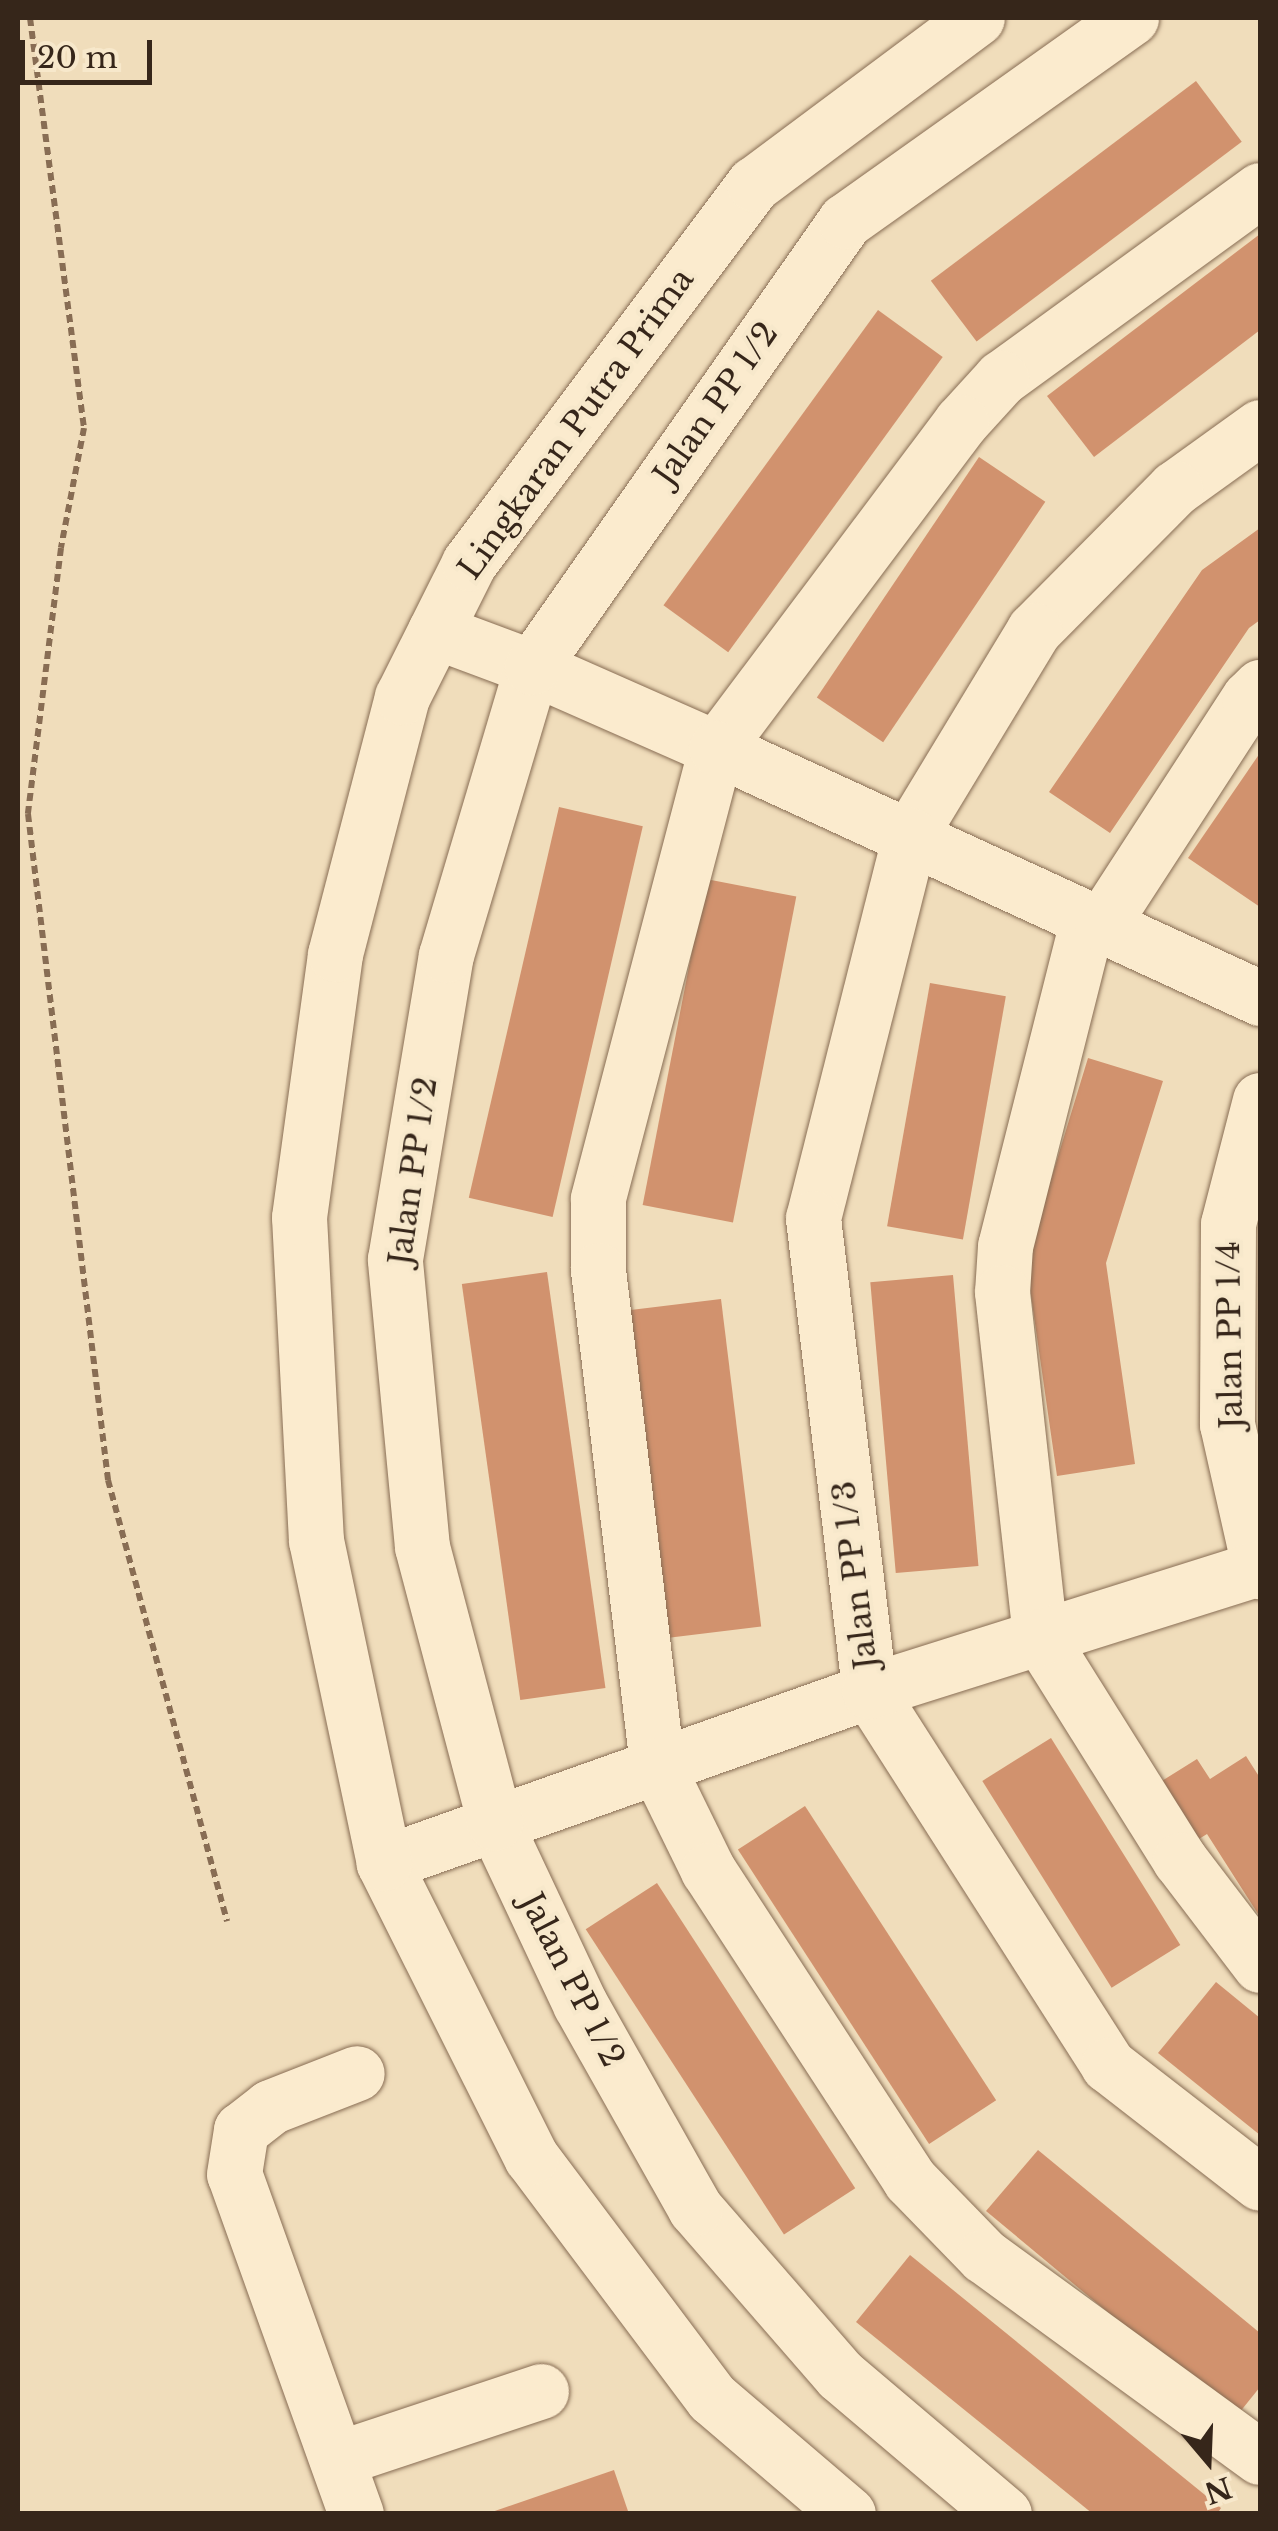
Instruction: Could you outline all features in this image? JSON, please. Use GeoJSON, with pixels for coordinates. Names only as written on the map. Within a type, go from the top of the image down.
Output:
{"type":"FeatureCollection","features":[{"type":"Feature","properties":{"kind":"street","name":"Lingkaran Putra Prima"},"geometry":{"type":"LineString","coordinates":[[848,2514],[712,2398],[531,2157],[384,1863],[316,1540],[300,1217],[335,954],[402,697],[468,563],[754,184],[977,18]]}},
{"type":"Feature","properties":{"kind":"street","name":"Jalan PP 1/2"},"geometry":{"type":"LineString","coordinates":[[1004,2514],[840,2375],[695,2208],[580,2004],[495,1824],[422,1548],[395,1258],[446,955],[532,667],[845,221],[1131,18]]}},
{"type":"Feature","properties":{"kind":"street"},"geometry":{"type":"LineString","coordinates":[[1260,190],[1000,378],[960,422],[716,748],[598,1198],[598,1270],[657,1766],[708,1870],[910,2180],[984,2256],[1260,2457]]}},
{"type":"Feature","properties":{"kind":"street","name":"Jalan PP 1/3"},"geometry":{"type":"LineString","coordinates":[[1260,427],[1175,488],[1034,630],[910,836],[812,1218],[870,1692],[1108,2065],[1260,2183]]}},
{"type":"Feature","properties":{"kind":"street"},"geometry":{"type":"LineString","coordinates":[[435,631],[532,667],[716,748],[1260,998]]}},
{"type":"Feature","properties":{"kind":"street"},"geometry":{"type":"LineString","coordinates":[[1260,687],[1248,698],[1095,921],[1005,1246],[1002,1292],[1040,1637],[1180,1860],[1260,1965]]}},
{"type":"Feature","properties":{"kind":"street","name":"Jalan PP 1/4"},"geometry":{"type":"LineString","coordinates":[[1259,1569],[1227,1424],[1228,1224],[1260,1100]]}},
{"type":"Feature","properties":{"kind":"street"},"geometry":{"type":"LineString","coordinates":[[384,1863],[870,1692],[1259,1569]]}},
{"type":"Feature","properties":{"kind":"street"},"geometry":{"type":"LineString","coordinates":[[356,2514],[234,2174],[240,2130],[270,2106],[357,2073]]}},
{"type":"Feature","properties":{"kind":"street"},"geometry":{"type":"LineString","coordinates":[[338,2458],[541,2392]]}},
{"type":"Feature","properties":{"kind":"path"},"geometry":{"type":"LineString","coordinates":[[30,18],[84,428],[60,548],[28,814],[108,1480],[227,1921]]}},
{"type":"Feature","properties":{"kind":"building"},"geometry":{"type":"Polygon","coordinates":[[[1196,81],[1242,142],[977,341],[931,281],[1196,81]]]}},
{"type":"Feature","properties":{"kind":"building"},"geometry":{"type":"Polygon","coordinates":[[[1260,234],[1260,330],[1094,457],[1047,396],[1260,234]]]}},
{"type":"Feature","properties":{"kind":"building"},"geometry":{"type":"Polygon","coordinates":[[[878,310],[943,357],[728,652],[663,605],[878,310]]]}},
{"type":"Feature","properties":{"kind":"building"},"geometry":{"type":"Polygon","coordinates":[[[979,457],[1045,502],[883,742],[817,697],[979,457]]]}},
{"type":"Feature","properties":{"kind":"building"},"geometry":{"type":"Polygon","coordinates":[[[1260,528],[1260,620],[1249,628],[1110,833],[1049,792],[1202,570],[1260,528]]]}},
{"type":"Feature","properties":{"kind":"building"},"geometry":{"type":"Polygon","coordinates":[[[1260,753],[1260,907],[1188,858],[1260,753]]]}},
{"type":"Feature","properties":{"kind":"building"},"geometry":{"type":"Polygon","coordinates":[[[559,807],[643,826],[553,1217],[469,1198],[559,807]]]}},
{"type":"Feature","properties":{"kind":"building"},"geometry":{"type":"Polygon","coordinates":[[[706,879],[796,897],[733,1222],[643,1205],[706,879]]]}},
{"type":"Feature","properties":{"kind":"building"},"geometry":{"type":"Polygon","coordinates":[[[930,983],[1006,996],[963,1240],[887,1226],[930,983]]]}},
{"type":"Feature","properties":{"kind":"building"},"geometry":{"type":"Polygon","coordinates":[[[1088,1058],[1163,1081],[1106,1263],[1135,1464],[1057,1476],[1026,1261],[1088,1058]]]}},
{"type":"Feature","properties":{"kind":"building"},"geometry":{"type":"Polygon","coordinates":[[[547,1272],[605,1688],[520,1700],[462,1284],[547,1272]]]}},
{"type":"Feature","properties":{"kind":"building"},"geometry":{"type":"Polygon","coordinates":[[[953,1275],[978,1566],[896,1573],[870,1282],[953,1275]]]}},
{"type":"Feature","properties":{"kind":"building"},"geometry":{"type":"Polygon","coordinates":[[[721,1299],[761,1627],[669,1638],[629,1310],[721,1299]]]}},
{"type":"Feature","properties":{"kind":"building"},"geometry":{"type":"Polygon","coordinates":[[[1051,1738],[1180,1945],[1112,1988],[982,1781],[1051,1738]]]}},
{"type":"Feature","properties":{"kind":"building"},"geometry":{"type":"Polygon","coordinates":[[[1246,1756],[1260,1778],[1260,1917],[1207,1834],[1186,1847],[1149,1789],[1197,1759],[1210,1779],[1246,1756]]]}},
{"type":"Feature","properties":{"kind":"building"},"geometry":{"type":"Polygon","coordinates":[[[805,1806],[996,2100],[929,2144],[738,1850],[805,1806]]]}},
{"type":"Feature","properties":{"kind":"building"},"geometry":{"type":"Polygon","coordinates":[[[657,1883],[855,2188],[784,2235],[586,1929],[657,1883]]]}},
{"type":"Feature","properties":{"kind":"building"},"geometry":{"type":"Polygon","coordinates":[[[1216,1982],[1260,2018],[1260,2135],[1158,2053],[1216,1982]]]}},
{"type":"Feature","properties":{"kind":"building"},"geometry":{"type":"Polygon","coordinates":[[[1038,2150],[1260,2333],[1260,2387],[1235,2418],[986,2211],[1038,2150]]]}},
{"type":"Feature","properties":{"kind":"building"},"geometry":{"type":"Polygon","coordinates":[[[910,2255],[1221,2508],[1217,2514],[1093,2514],[856,2322],[910,2255]]]}},
{"type":"Feature","properties":{"kind":"building"},"geometry":{"type":"Polygon","coordinates":[[[614,2470],[629,2514],[489,2514],[489,2513],[614,2470]]]}}]}
